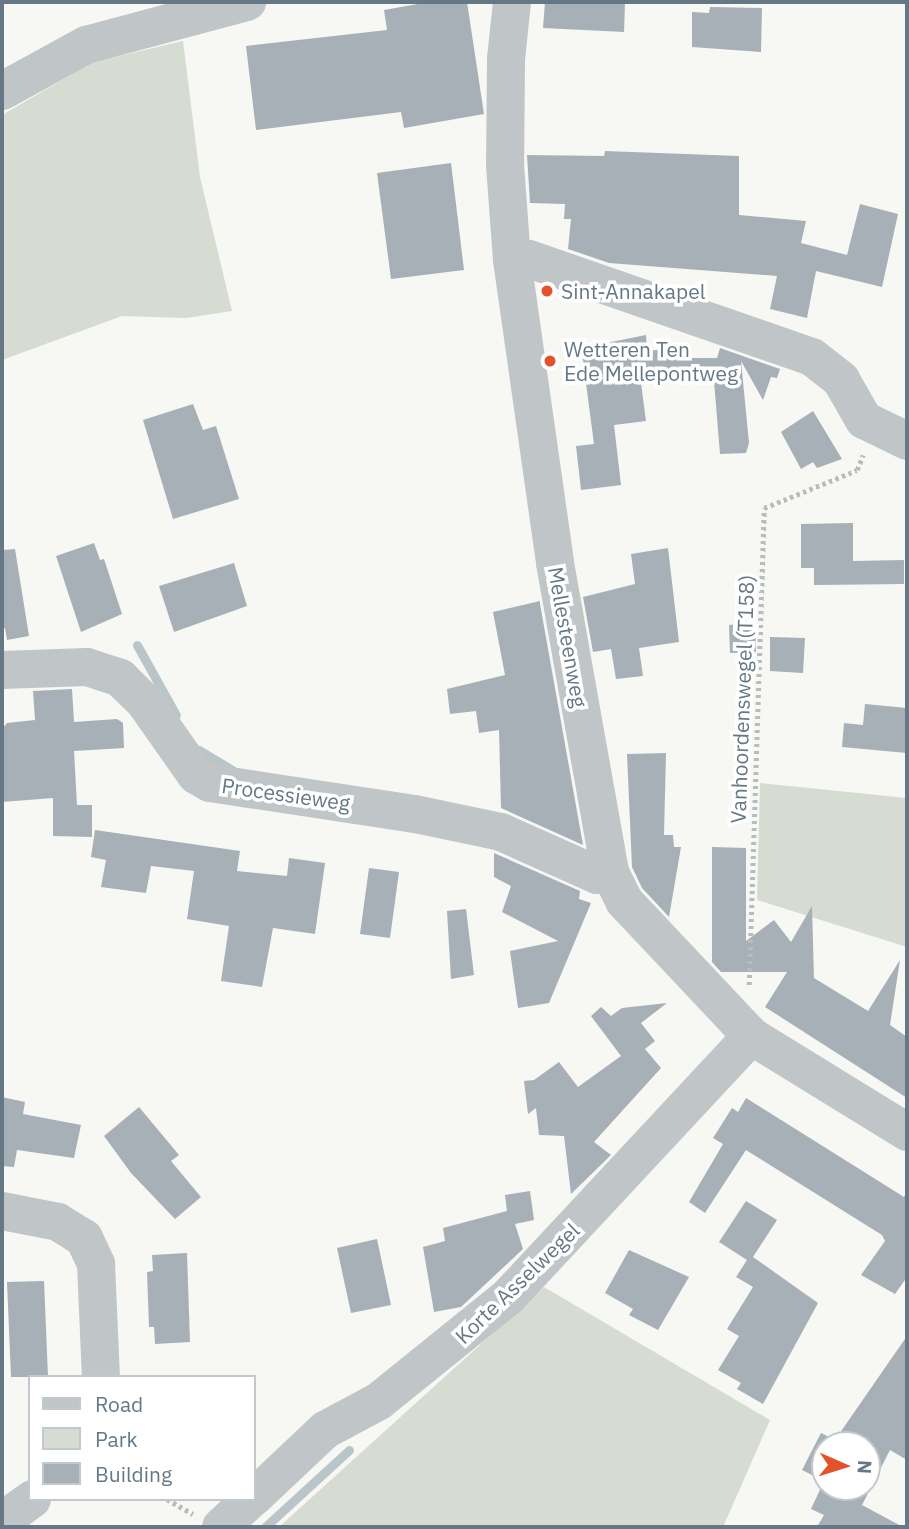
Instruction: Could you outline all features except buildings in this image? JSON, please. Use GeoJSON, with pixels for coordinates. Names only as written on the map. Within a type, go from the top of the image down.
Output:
{"type":"FeatureCollection","features":[{"type":"Feature","properties":{"kind":"street"},"geometry":{"type":"LineString","coordinates":[[2,91],[86,45],[247,2]]}},
{"type":"Feature","properties":{"kind":"street","name":"Mellesteenweg"},"geometry":{"type":"LineString","coordinates":[[512,2],[506,59],[505,165],[512,260],[557,576],[610,872],[624,901],[751,1035],[907,1132]]}},
{"type":"Feature","properties":{"kind":"street"},"geometry":{"type":"LineString","coordinates":[[512,260],[529,259],[812,356],[841,380],[864,420],[891,435]]}},
{"type":"Feature","properties":{"kind":"street","name":"Processieweg"},"geometry":{"type":"LineString","coordinates":[[2,670],[87,667],[120,678],[144,701],[196,775],[210,783],[415,814],[501,832],[597,875],[610,872]]}},
{"type":"Feature","properties":{"kind":"street","name":"Korte Asselwegel"},"geometry":{"type":"LineString","coordinates":[[256,1494],[325,1430],[379,1401],[508,1297],[751,1035]]}},
{"type":"Feature","properties":{"kind":"street"},"geometry":{"type":"LineString","coordinates":[[2,1211],[58,1222],[84,1238],[96,1265],[101,1375]]}},
{"type":"Feature","properties":{"kind":"street"},"geometry":{"type":"LineString","coordinates":[[2,1521],[29,1501]]}},
{"type":"Feature","properties":{"kind":"street","name":"Korte Asselwegel"},"geometry":{"type":"LineString","coordinates":[[212,1524],[247,1501]]}},
{"type":"Feature","properties":{"kind":"path","name":"Vanhoordenswegel (T158)"},"geometry":{"type":"LineString","coordinates":[[751,1035],[764,508],[857,470],[891,435]]}},
{"type":"Feature","properties":{"kind":"path"},"geometry":{"type":"LineString","coordinates":[[171,1501],[212,1524]]}},
{"type":"Feature","properties":{"kind":"green space"},"geometry":{"type":"Polygon","coordinates":[[[183,41],[200,177],[232,311],[186,318],[122,316],[2,360],[2,115],[93,62],[183,41]]]}},
{"type":"Feature","properties":{"kind":"green space"},"geometry":{"type":"Polygon","coordinates":[[[760,783],[907,798],[907,947],[757,900],[760,783]]]}},
{"type":"Feature","properties":{"kind":"green space"},"geometry":{"type":"Polygon","coordinates":[[[544,1287],[770,1420],[723,1527],[279,1527],[544,1287]]]}},
{"type":"Feature","properties":{"kind":"waterway"},"geometry":{"type":"LineString","coordinates":[[137,645],[176,715]]}},
{"type":"Feature","properties":{"kind":"waterway"},"geometry":{"type":"LineString","coordinates":[[199,750],[232,770]]}},
{"type":"Feature","properties":{"kind":"waterway"},"geometry":{"type":"LineString","coordinates":[[265,1527],[349,1450]]}},
{"type":"Feature","properties":{"kind":"place","name":"Sint-Annakapel"},"geometry":{"type":"Point","coordinates":[547,291]}},
{"type":"Feature","properties":{"kind":"place","name":"Wetteren Ten Ede Mellepontweg"},"geometry":{"type":"Point","coordinates":[550,361]}}]}
